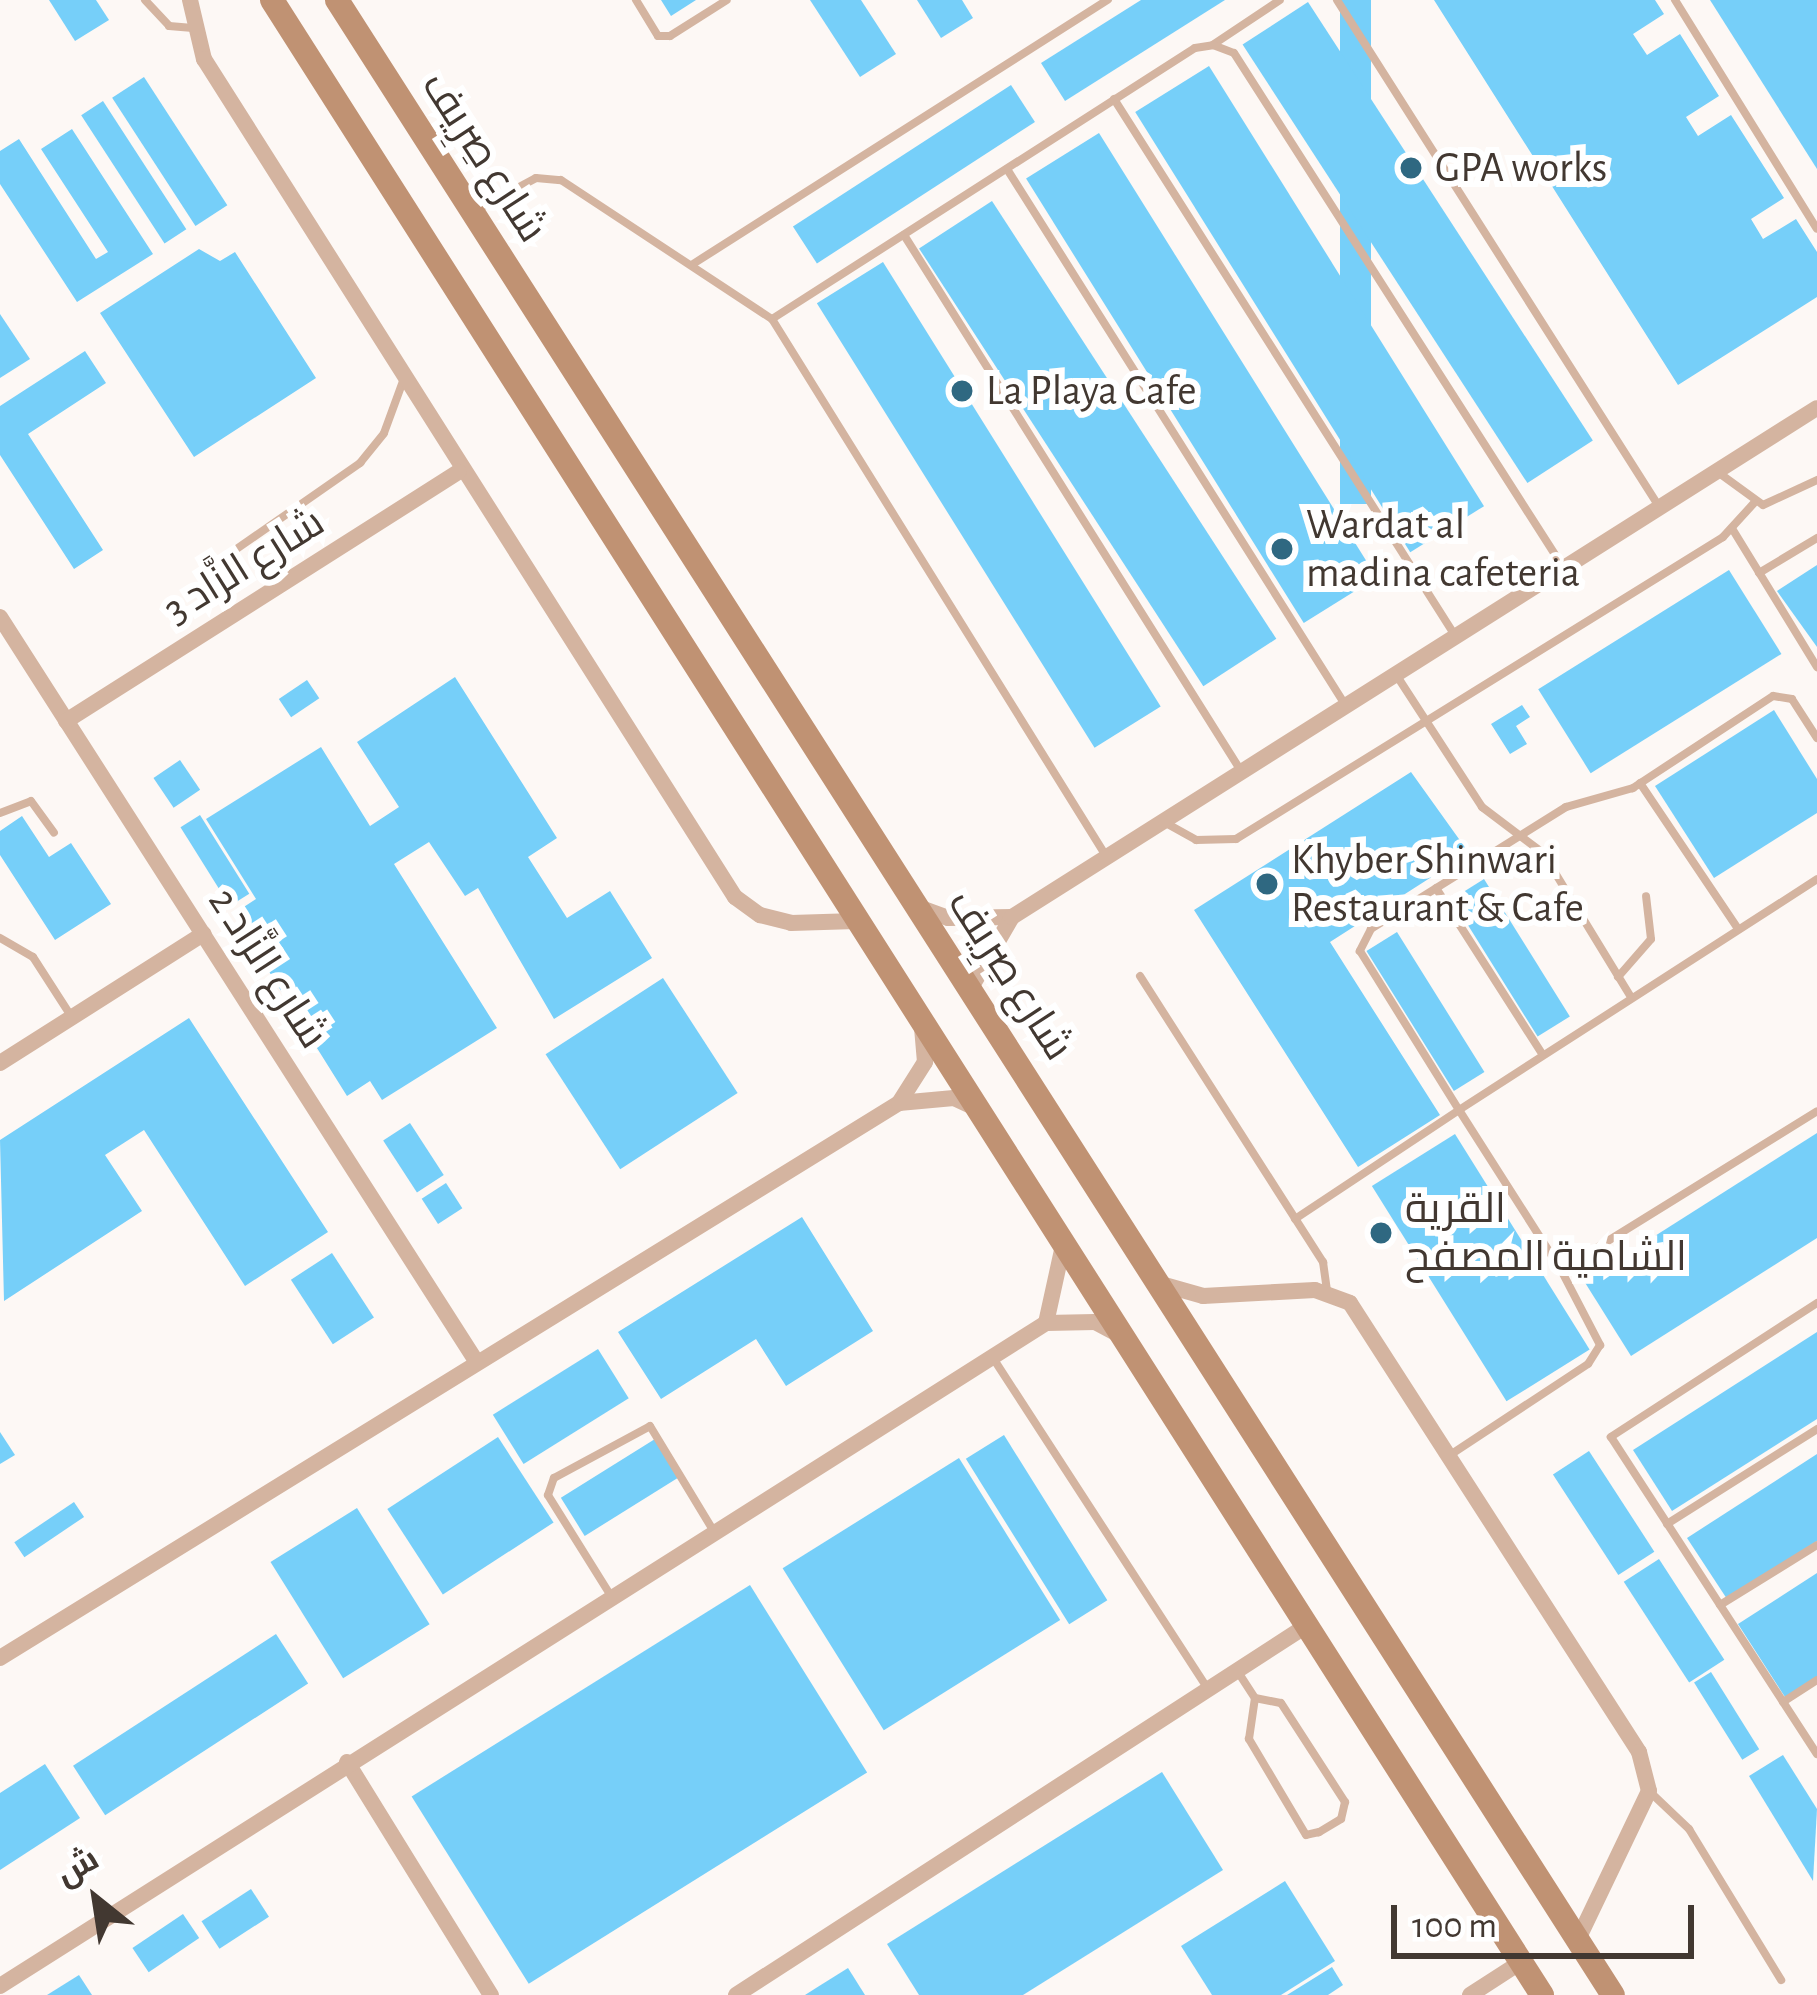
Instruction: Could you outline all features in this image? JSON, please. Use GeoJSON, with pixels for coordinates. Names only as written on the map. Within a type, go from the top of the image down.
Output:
{"type":"FeatureCollection","features":[{"type":"Feature","properties":{"kind":"main road"},"geometry":{"type":"LineString","coordinates":[[272,0],[1541,1995]]}},
{"type":"Feature","properties":{"kind":"main road","name":"شارع صِرِيف"},"geometry":{"type":"LineString","coordinates":[[337,0],[972,986],[1613,1995]]}},
{"type":"Feature","properties":{"kind":"street"},"geometry":{"type":"LineString","coordinates":[[190,0],[204,59],[459,472],[735,897],[760,915],[791,922],[856,921]]}},
{"type":"Feature","properties":{"kind":"street"},"geometry":{"type":"LineString","coordinates":[[972,986],[1012,917],[1394,671],[1817,409]]}},
{"type":"Feature","properties":{"kind":"street","name":"شارع الزَّاد 3"},"geometry":{"type":"LineString","coordinates":[[67,721],[459,472]]}},
{"type":"Feature","properties":{"kind":"street","name":"شارع الزَّاد 2"},"geometry":{"type":"LineString","coordinates":[[0,617],[474,1358]]}},
{"type":"Feature","properties":{"kind":"street"},"geometry":{"type":"LineString","coordinates":[[921,908],[948,918],[1012,917]]}},
{"type":"Feature","properties":{"kind":"street"},"geometry":{"type":"LineString","coordinates":[[0,1064],[203,934]]}},
{"type":"Feature","properties":{"kind":"street"},"geometry":{"type":"LineString","coordinates":[[0,1658],[474,1358],[898,1103],[925,1062],[922,1025]]}},
{"type":"Feature","properties":{"kind":"street"},"geometry":{"type":"LineString","coordinates":[[898,1103],[954,1098],[975,1108]]}},
{"type":"Feature","properties":{"kind":"street"},"geometry":{"type":"LineString","coordinates":[[1046,1323],[1063,1246]]}},
{"type":"Feature","properties":{"kind":"street"},"geometry":{"type":"LineString","coordinates":[[1159,1283],[1203,1296],[1327,1292],[1358,1313],[1639,1752],[1649,1791],[1576,1941]]}},
{"type":"Feature","properties":{"kind":"street"},"geometry":{"type":"LineString","coordinates":[[0,1986],[1046,1323],[1095,1322],[1120,1335]]}},
{"type":"Feature","properties":{"kind":"street"},"geometry":{"type":"LineString","coordinates":[[736,1995],[1306,1626]]}},
{"type":"Feature","properties":{"kind":"street"},"geometry":{"type":"LineString","coordinates":[[347,1762],[491,1995]]}},
{"type":"Feature","properties":{"kind":"street"},"geometry":{"type":"LineString","coordinates":[[1470,1995],[1521,1962]]}},
{"type":"Feature","properties":{"kind":"lane"},"geometry":{"type":"LineString","coordinates":[[145,0],[169,26],[193,28]]}},
{"type":"Feature","properties":{"kind":"lane"},"geometry":{"type":"LineString","coordinates":[[636,0],[658,35],[670,35],[727,0]]}},
{"type":"Feature","properties":{"kind":"lane"},"geometry":{"type":"LineString","coordinates":[[693,264],[1108,0]]}},
{"type":"Feature","properties":{"kind":"lane"},"geometry":{"type":"LineString","coordinates":[[772,320],[1114,99],[1195,48],[1213,45],[1280,0]]}},
{"type":"Feature","properties":{"kind":"lane"},"geometry":{"type":"LineString","coordinates":[[1336,0],[1660,508]]}},
{"type":"Feature","properties":{"kind":"lane"},"geometry":{"type":"LineString","coordinates":[[1675,0],[1817,229]]}},
{"type":"Feature","properties":{"kind":"lane"},"geometry":{"type":"LineString","coordinates":[[1213,45],[1234,53],[1563,567]]}},
{"type":"Feature","properties":{"kind":"lane"},"geometry":{"type":"LineString","coordinates":[[1114,99],[1454,634]]}},
{"type":"Feature","properties":{"kind":"lane"},"geometry":{"type":"LineString","coordinates":[[1007,169],[1344,704]]}},
{"type":"Feature","properties":{"kind":"lane"},"geometry":{"type":"LineString","coordinates":[[473,212],[536,178],[561,180],[772,320],[1107,857]]}},
{"type":"Feature","properties":{"kind":"lane"},"geometry":{"type":"LineString","coordinates":[[904,235],[1241,771]]}},
{"type":"Feature","properties":{"kind":"lane"},"geometry":{"type":"LineString","coordinates":[[225,557],[360,463],[384,433],[403,381]]}},
{"type":"Feature","properties":{"kind":"lane"},"geometry":{"type":"LineString","coordinates":[[1718,472],[1754,503],[1779,503],[1817,480]]}},
{"type":"Feature","properties":{"kind":"lane"},"geometry":{"type":"LineString","coordinates":[[1163,821],[1196,840],[1236,839],[1733,530],[1754,503]]}},
{"type":"Feature","properties":{"kind":"lane"},"geometry":{"type":"LineString","coordinates":[[1733,530],[1817,668]]}},
{"type":"Feature","properties":{"kind":"lane"},"geometry":{"type":"LineString","coordinates":[[1759,573],[1817,538]]}},
{"type":"Feature","properties":{"kind":"lane"},"geometry":{"type":"LineString","coordinates":[[1394,671],[1482,807],[1524,834],[1631,997]]}},
{"type":"Feature","properties":{"kind":"lane"},"geometry":{"type":"LineString","coordinates":[[1450,1455],[1588,1364],[1600,1346],[1562,1270],[1360,951],[1371,929],[1566,807],[1640,783],[1773,696],[1792,699],[1817,737]]}},
{"type":"Feature","properties":{"kind":"lane"},"geometry":{"type":"LineString","coordinates":[[1640,783],[1738,929]]}},
{"type":"Feature","properties":{"kind":"lane"},"geometry":{"type":"LineString","coordinates":[[0,813],[31,801],[54,833]]}},
{"type":"Feature","properties":{"kind":"lane"},"geometry":{"type":"LineString","coordinates":[[1295,1219],[1817,879]]}},
{"type":"Feature","properties":{"kind":"lane"},"geometry":{"type":"LineString","coordinates":[[1436,888],[1542,1054]]}},
{"type":"Feature","properties":{"kind":"lane"},"geometry":{"type":"LineString","coordinates":[[1618,976],[1651,939],[1646,896]]}},
{"type":"Feature","properties":{"kind":"lane"},"geometry":{"type":"LineString","coordinates":[[0,938],[33,957],[72,1018]]}},
{"type":"Feature","properties":{"kind":"lane"},"geometry":{"type":"LineString","coordinates":[[1140,976],[1323,1262],[1327,1292]]}},
{"type":"Feature","properties":{"kind":"lane"},"geometry":{"type":"LineString","coordinates":[[1562,1270],[1817,1111]]}},
{"type":"Feature","properties":{"kind":"lane"},"geometry":{"type":"LineString","coordinates":[[1817,1303],[1611,1437],[1817,1754]]}},
{"type":"Feature","properties":{"kind":"lane"},"geometry":{"type":"LineString","coordinates":[[992,1357],[1208,1690]]}},
{"type":"Feature","properties":{"kind":"lane"},"geometry":{"type":"LineString","coordinates":[[611,1596],[547,1492],[554,1478],[650,1426],[713,1532]]}},
{"type":"Feature","properties":{"kind":"lane"},"geometry":{"type":"LineString","coordinates":[[1667,1524],[1817,1430]]}},
{"type":"Feature","properties":{"kind":"lane"},"geometry":{"type":"LineString","coordinates":[[1720,1605],[1817,1544]]}},
{"type":"Feature","properties":{"kind":"lane"},"geometry":{"type":"LineString","coordinates":[[1238,1671],[1256,1698],[1249,1739],[1306,1835],[1319,1832],[1341,1819],[1345,1802],[1281,1703],[1256,1698]]}},
{"type":"Feature","properties":{"kind":"lane"},"geometry":{"type":"LineString","coordinates":[[1783,1702],[1817,1681]]}},
{"type":"Feature","properties":{"kind":"lane"},"geometry":{"type":"LineString","coordinates":[[1649,1791],[1689,1829],[1781,1980]]}},
{"type":"Feature","properties":{"kind":"building"},"geometry":{"type":"Polygon","coordinates":[[[49,0],[96,0],[109,20],[75,41],[49,0]]]}},
{"type":"Feature","properties":{"kind":"building"},"geometry":{"type":"Polygon","coordinates":[[[661,0],[696,0],[671,16],[661,0]]]}},
{"type":"Feature","properties":{"kind":"building"},"geometry":{"type":"Polygon","coordinates":[[[810,0],[861,0],[896,54],[860,77],[810,0]]]}},
{"type":"Feature","properties":{"kind":"building"},"geometry":{"type":"Polygon","coordinates":[[[917,0],[962,0],[973,18],[941,38],[917,0]]]}},
{"type":"Feature","properties":{"kind":"building"},"geometry":{"type":"Polygon","coordinates":[[[1141,0],[1225,0],[1065,101],[1041,63],[1141,0]]]}},
{"type":"Feature","properties":{"kind":"building"},"geometry":{"type":"Polygon","coordinates":[[[1340,0],[1371,0],[1371,504],[1340,504],[1340,0]]]}},
{"type":"Feature","properties":{"kind":"building"},"geometry":{"type":"Polygon","coordinates":[[[1434,0],[1655,0],[1664,14],[1633,34],[1647,55],[1680,34],[1719,96],[1686,117],[1698,136],[1731,115],[1784,198],[1751,219],[1763,239],[1796,219],[1817,252],[1817,297],[1678,385],[1434,0]]]}},
{"type":"Feature","properties":{"kind":"building"},"geometry":{"type":"Polygon","coordinates":[[[1710,0],[1817,0],[1817,169],[1710,0]]]}},
{"type":"Feature","properties":{"kind":"building"},"geometry":{"type":"Polygon","coordinates":[[[1308,2],[1593,441],[1527,483],[1243,44],[1308,2]]]}},
{"type":"Feature","properties":{"kind":"building"},"geometry":{"type":"Polygon","coordinates":[[[1209,66],[1484,506],[1410,552],[1135,112],[1209,66]]]}},
{"type":"Feature","properties":{"kind":"building"},"geometry":{"type":"Polygon","coordinates":[[[144,77],[227,205],[195,226],[112,98],[144,77]]]}},
{"type":"Feature","properties":{"kind":"building"},"geometry":{"type":"Polygon","coordinates":[[[1011,85],[1035,122],[817,264],[793,227],[1011,85]]]}},
{"type":"Feature","properties":{"kind":"building"},"geometry":{"type":"Polygon","coordinates":[[[103,101],[186,229],[165,243],[81,115],[103,101]]]}},
{"type":"Feature","properties":{"kind":"building"},"geometry":{"type":"Polygon","coordinates":[[[72,129],[153,254],[77,302],[0,184],[0,151],[19,139],[96,259],[108,252],[41,149],[72,129]]]}},
{"type":"Feature","properties":{"kind":"building"},"geometry":{"type":"Polygon","coordinates":[[[1099,133],[1377,577],[1304,623],[1026,179],[1099,133]]]}},
{"type":"Feature","properties":{"kind":"building"},"geometry":{"type":"Polygon","coordinates":[[[992,201],[1276,639],[1203,686],[919,248],[992,201]]]}},
{"type":"Feature","properties":{"kind":"building"},"geometry":{"type":"Polygon","coordinates":[[[199,249],[220,261],[235,252],[316,378],[194,457],[100,313],[199,249]]]}},
{"type":"Feature","properties":{"kind":"building"},"geometry":{"type":"Polygon","coordinates":[[[883,262],[1161,706],[1095,748],[817,303],[883,262]]]}},
{"type":"Feature","properties":{"kind":"building"},"geometry":{"type":"Polygon","coordinates":[[[0,314],[30,359],[0,378],[0,314]]]}},
{"type":"Feature","properties":{"kind":"building"},"geometry":{"type":"Polygon","coordinates":[[[85,351],[106,383],[28,434],[103,550],[74,569],[0,455],[0,406],[85,351]]]}},
{"type":"Feature","properties":{"kind":"building"},"geometry":{"type":"Polygon","coordinates":[[[1817,565],[1817,647],[1777,591],[1817,565]]]}},
{"type":"Feature","properties":{"kind":"building"},"geometry":{"type":"Polygon","coordinates":[[[1729,570],[1781,654],[1591,773],[1538,689],[1729,570]]]}},
{"type":"Feature","properties":{"kind":"building"},"geometry":{"type":"Polygon","coordinates":[[[455,677],[557,838],[528,857],[567,918],[610,891],[652,958],[554,1019],[478,888],[465,896],[429,842],[394,864],[497,1028],[382,1100],[370,1081],[347,1096],[233,914],[256,899],[206,819],[321,747],[370,826],[399,807],[357,742],[455,677]]]}},
{"type":"Feature","properties":{"kind":"building"},"geometry":{"type":"Polygon","coordinates":[[[307,680],[319,698],[291,717],[279,699],[307,680]]]}},
{"type":"Feature","properties":{"kind":"building"},"geometry":{"type":"Polygon","coordinates":[[[1522,705],[1530,717],[1516,726],[1527,744],[1510,754],[1491,724],[1522,705]]]}},
{"type":"Feature","properties":{"kind":"building"},"geometry":{"type":"Polygon","coordinates":[[[1774,710],[1817,779],[1817,813],[1714,878],[1655,786],[1774,710]]]}},
{"type":"Feature","properties":{"kind":"building"},"geometry":{"type":"Polygon","coordinates":[[[180,760],[200,790],[174,808],[153,778],[180,760]]]}},
{"type":"Feature","properties":{"kind":"building"},"geometry":{"type":"Polygon","coordinates":[[[1411,772],[1469,853],[1330,942],[1440,1115],[1358,1167],[1194,910],[1411,772]]]}},
{"type":"Feature","properties":{"kind":"building"},"geometry":{"type":"Polygon","coordinates":[[[200,815],[249,894],[230,906],[180,827],[200,815]]]}},
{"type":"Feature","properties":{"kind":"building"},"geometry":{"type":"Polygon","coordinates":[[[22,816],[49,857],[71,843],[111,904],[55,940],[0,855],[0,831],[22,816]]]}},
{"type":"Feature","properties":{"kind":"building"},"geometry":{"type":"Polygon","coordinates":[[[1484,879],[1570,1016],[1538,1037],[1452,899],[1484,879]]]}},
{"type":"Feature","properties":{"kind":"building"},"geometry":{"type":"Polygon","coordinates":[[[1397,932],[1484,1072],[1454,1091],[1366,951],[1397,932]]]}},
{"type":"Feature","properties":{"kind":"building"},"geometry":{"type":"Polygon","coordinates":[[[663,978],[738,1093],[620,1169],[546,1054],[663,978]]]}},
{"type":"Feature","properties":{"kind":"building"},"geometry":{"type":"Polygon","coordinates":[[[189,1018],[328,1232],[245,1286],[144,1130],[105,1155],[142,1211],[4,1301],[0,1140],[189,1018]]]}},
{"type":"Feature","properties":{"kind":"building"},"geometry":{"type":"Polygon","coordinates":[[[410,1123],[444,1175],[417,1192],[383,1140],[410,1123]]]}},
{"type":"Feature","properties":{"kind":"building"},"geometry":{"type":"Polygon","coordinates":[[[1817,1133],[1817,1238],[1631,1356],[1584,1281],[1817,1133]]]}},
{"type":"Feature","properties":{"kind":"building"},"geometry":{"type":"Polygon","coordinates":[[[1455,1134],[1590,1349],[1506,1401],[1372,1186],[1455,1134]]]}},
{"type":"Feature","properties":{"kind":"building"},"geometry":{"type":"Polygon","coordinates":[[[446,1183],[462,1208],[438,1224],[422,1199],[446,1183]]]}},
{"type":"Feature","properties":{"kind":"building"},"geometry":{"type":"Polygon","coordinates":[[[802,1217],[873,1331],[786,1386],[756,1339],[661,1399],[618,1332],[802,1217]]]}},
{"type":"Feature","properties":{"kind":"building"},"geometry":{"type":"Polygon","coordinates":[[[332,1253],[374,1318],[333,1344],[291,1280],[332,1253]]]}},
{"type":"Feature","properties":{"kind":"building"},"geometry":{"type":"Polygon","coordinates":[[[1817,1332],[1817,1419],[1672,1511],[1633,1450],[1817,1332]]]}},
{"type":"Feature","properties":{"kind":"building"},"geometry":{"type":"Polygon","coordinates":[[[598,1349],[629,1398],[524,1464],[493,1415],[598,1349]]]}},
{"type":"Feature","properties":{"kind":"building"},"geometry":{"type":"Polygon","coordinates":[[[0,1432],[15,1455],[0,1464],[0,1432]]]}},
{"type":"Feature","properties":{"kind":"building"},"geometry":{"type":"Polygon","coordinates":[[[1004,1435],[1107,1600],[1069,1624],[966,1459],[1004,1435]]]}},
{"type":"Feature","properties":{"kind":"building"},"geometry":{"type":"Polygon","coordinates":[[[498,1437],[554,1523],[443,1594],[387,1509],[498,1437]]]}},
{"type":"Feature","properties":{"kind":"building"},"geometry":{"type":"Polygon","coordinates":[[[655,1439],[679,1477],[585,1536],[561,1498],[655,1439]]]}},
{"type":"Feature","properties":{"kind":"building"},"geometry":{"type":"Polygon","coordinates":[[[1589,1451],[1654,1552],[1618,1575],[1553,1474],[1589,1451]]]}},
{"type":"Feature","properties":{"kind":"building"},"geometry":{"type":"Polygon","coordinates":[[[1817,1454],[1817,1541],[1727,1599],[1687,1538],[1817,1454]]]}},
{"type":"Feature","properties":{"kind":"building"},"geometry":{"type":"Polygon","coordinates":[[[959,1458],[1060,1620],[884,1730],[783,1568],[959,1458]]]}},
{"type":"Feature","properties":{"kind":"building"},"geometry":{"type":"Polygon","coordinates":[[[74,1502],[84,1517],[24,1557],[14,1542],[74,1502]]]}},
{"type":"Feature","properties":{"kind":"building"},"geometry":{"type":"Polygon","coordinates":[[[357,1508],[430,1624],[343,1678],[270,1562],[357,1508]]]}},
{"type":"Feature","properties":{"kind":"building"},"geometry":{"type":"Polygon","coordinates":[[[1659,1559],[1724,1660],[1689,1683],[1624,1582],[1659,1559]]]}},
{"type":"Feature","properties":{"kind":"building"},"geometry":{"type":"Polygon","coordinates":[[[1817,1573],[1817,1677],[1785,1697],[1738,1624],[1817,1573]]]}},
{"type":"Feature","properties":{"kind":"building"},"geometry":{"type":"Polygon","coordinates":[[[750,1585],[867,1772],[529,1984],[412,1796],[750,1585]]]}},
{"type":"Feature","properties":{"kind":"building"},"geometry":{"type":"Polygon","coordinates":[[[276,1634],[308,1683],[105,1815],[73,1766],[276,1634]]]}},
{"type":"Feature","properties":{"kind":"building"},"geometry":{"type":"Polygon","coordinates":[[[1711,1672],[1759,1749],[1742,1760],[1694,1683],[1711,1672]]]}},
{"type":"Feature","properties":{"kind":"building"},"geometry":{"type":"Polygon","coordinates":[[[1783,1755],[1817,1809],[1813,1881],[1749,1776],[1783,1755]]]}},
{"type":"Feature","properties":{"kind":"building"},"geometry":{"type":"Polygon","coordinates":[[[45,1764],[80,1818],[0,1870],[0,1793],[45,1764]]]}},
{"type":"Feature","properties":{"kind":"building"},"geometry":{"type":"Polygon","coordinates":[[[1162,1772],[1223,1870],[1023,1995],[919,1995],[887,1944],[1162,1772]]]}},
{"type":"Feature","properties":{"kind":"building"},"geometry":{"type":"Polygon","coordinates":[[[1285,1881],[1335,1961],[1281,1995],[1212,1995],[1181,1946],[1285,1881]]]}},
{"type":"Feature","properties":{"kind":"building"},"geometry":{"type":"Polygon","coordinates":[[[251,1889],[269,1917],[219,1949],[202,1921],[251,1889]]]}},
{"type":"Feature","properties":{"kind":"building"},"geometry":{"type":"Polygon","coordinates":[[[183,1914],[199,1938],[149,1972],[132,1948],[183,1914]]]}},
{"type":"Feature","properties":{"kind":"building"},"geometry":{"type":"Polygon","coordinates":[[[1332,1967],[1343,1985],[1328,1995],[1287,1995],[1332,1967]]]}},
{"type":"Feature","properties":{"kind":"building"},"geometry":{"type":"Polygon","coordinates":[[[848,1968],[865,1995],[805,1995],[816,1988],[848,1968]]]}},
{"type":"Feature","properties":{"kind":"building"},"geometry":{"type":"Polygon","coordinates":[[[79,1975],[92,1995],[47,1995],[79,1975]]]}},
{"type":"Feature","properties":{"kind":"place","name":"GPA works"},"geometry":{"type":"Point","coordinates":[1411,168]}},
{"type":"Feature","properties":{"kind":"place","name":"La Playa Cafe"},"geometry":{"type":"Point","coordinates":[962,391]}},
{"type":"Feature","properties":{"kind":"place","name":"Wardat al madina cafeteria"},"geometry":{"type":"Point","coordinates":[1282,549]}},
{"type":"Feature","properties":{"kind":"place","name":"Khyber Shinwari Restaurant & Cafe"},"geometry":{"type":"Point","coordinates":[1267,884]}},
{"type":"Feature","properties":{"kind":"place","name":"القرية الشامية المصفح"},"geometry":{"type":"Point","coordinates":[1381,1233]}}]}
